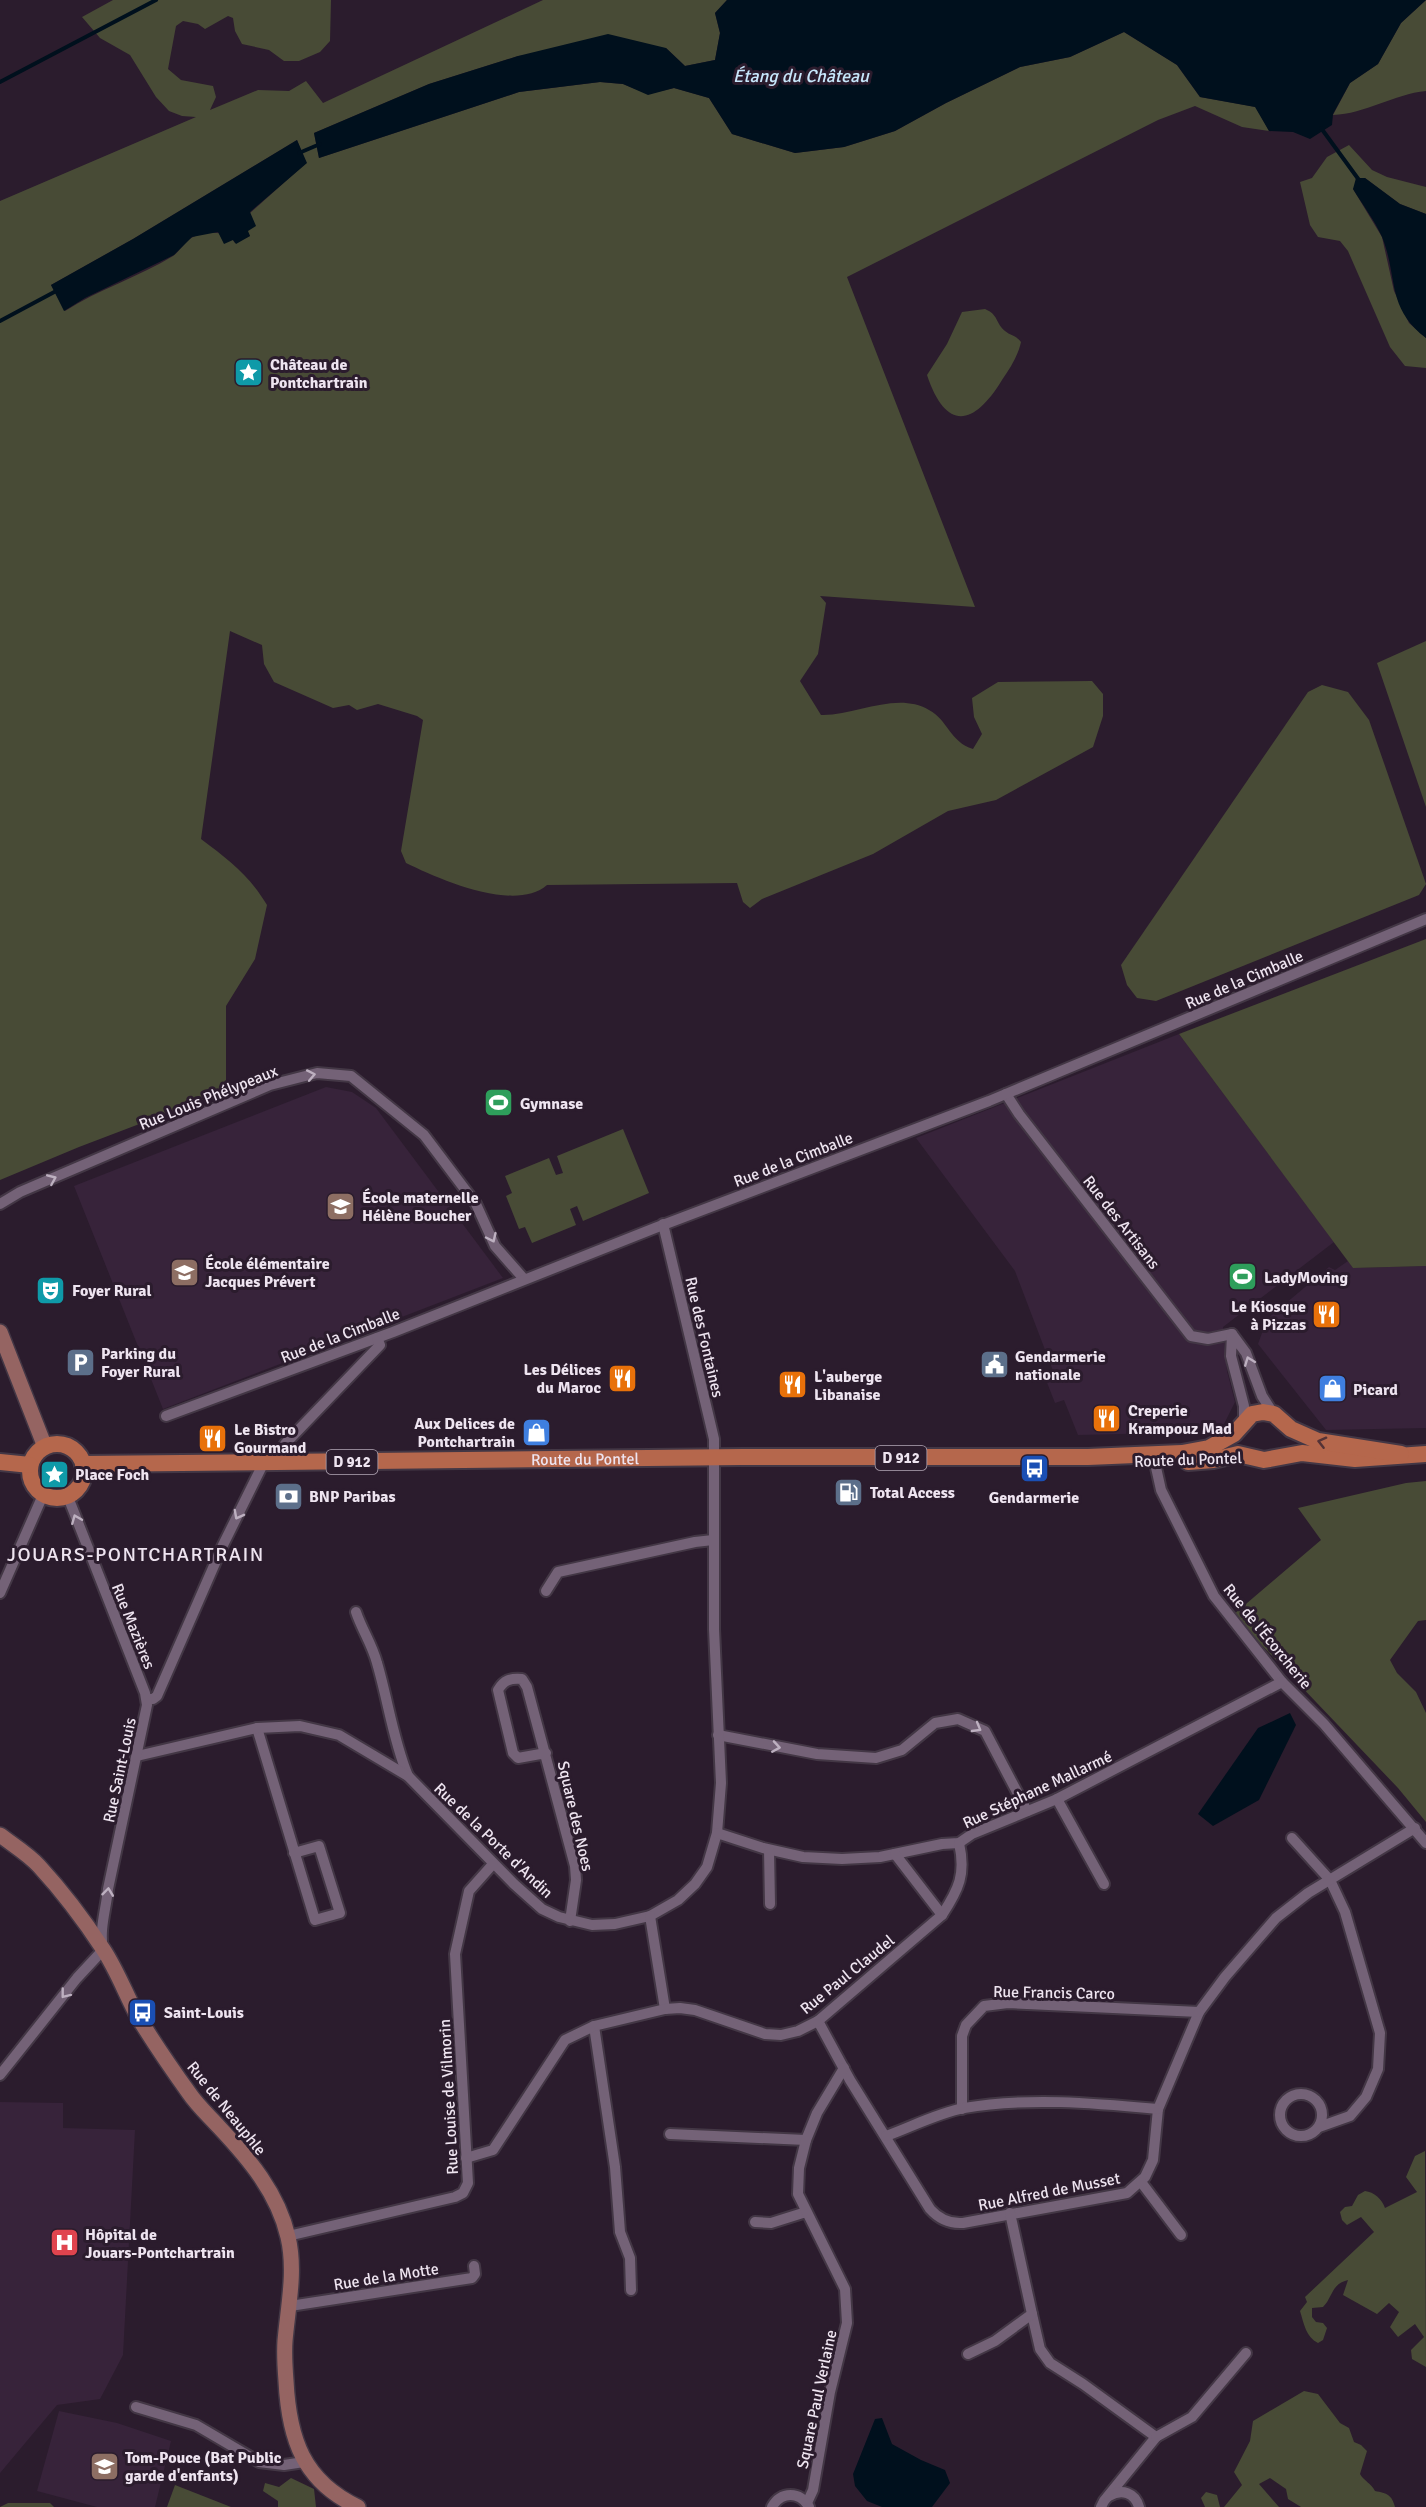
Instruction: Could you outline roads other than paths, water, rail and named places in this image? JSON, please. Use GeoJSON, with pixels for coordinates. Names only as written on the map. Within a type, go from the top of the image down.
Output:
{"type":"FeatureCollection","features":[{"type":"Feature","properties":{"kind":"main road","name":"Route du Pontel"},"geometry":{"type":"LineString","coordinates":[[83,1464],[1088,1457],[1198,1450],[1221,1443],[1256,1413],[1279,1419],[1296,1432],[1318,1441],[1401,1454]]}},
{"type":"Feature","properties":{"kind":"main road"},"geometry":{"type":"LineString","coordinates":[[1271,1459],[1285,1446],[1288,1435],[1279,1419]]}},
{"type":"Feature","properties":{"kind":"main road","name":"Route du Pontel"},"geometry":{"type":"LineString","coordinates":[[1242,1425],[1240,1440],[1242,1447],[1253,1458]]}},
{"type":"Feature","properties":{"kind":"main road"},"geometry":{"type":"LineString","coordinates":[[52,1444],[68,1446],[80,1456],[83,1464],[85,1471],[80,1486],[68,1497],[59,1499],[43,1495],[31,1482],[30,1465],[33,1457],[52,1444]]}},
{"type":"Feature","properties":{"kind":"main road","name":"Route du Pontel"},"geometry":{"type":"LineString","coordinates":[[1088,1457],[1132,1463],[1155,1463],[1201,1461],[1238,1454],[1264,1460],[1292,1454],[1355,1459],[1426,1454]]}},
{"type":"Feature","properties":{"kind":"main road"},"geometry":{"type":"LineString","coordinates":[[0,1462],[30,1465]]}},
{"type":"Feature","properties":{"kind":"street","name":"Rue de la Cimballe"},"geometry":{"type":"LineString","coordinates":[[166,1416],[377,1338],[663,1224],[1006,1094],[1426,919]]}},
{"type":"Feature","properties":{"kind":"street","name":"Rue Louis Phélypeaux"},"geometry":{"type":"LineString","coordinates":[[0,1204],[20,1192],[270,1085],[317,1073],[351,1076],[424,1135],[476,1204],[495,1246],[524,1279]]}},
{"type":"Feature","properties":{"kind":"street","name":"Rue des Artisans"},"geometry":{"type":"LineString","coordinates":[[1006,1094],[1019,1114],[1191,1336],[1208,1339],[1232,1334]]}},
{"type":"Feature","properties":{"kind":"street","name":"Rue des Fontaines"},"geometry":{"type":"LineString","coordinates":[[663,1224],[714,1439],[713,1458]]}},
{"type":"Feature","properties":{"kind":"street"},"geometry":{"type":"LineString","coordinates":[[0,1332],[45,1447]]}},
{"type":"Feature","properties":{"kind":"street"},"geometry":{"type":"LineString","coordinates":[[1232,1334],[1246,1353],[1262,1396],[1279,1419]]}},
{"type":"Feature","properties":{"kind":"street"},"geometry":{"type":"LineString","coordinates":[[1232,1334],[1231,1356],[1244,1406],[1242,1425]]}},
{"type":"Feature","properties":{"kind":"street","name":"Rue Saint-Louis"},"geometry":{"type":"LineString","coordinates":[[103,1950],[101,1926],[106,1915],[108,1889],[145,1719],[147,1699],[157,1696],[223,1545],[269,1462],[380,1345],[377,1338]]}},
{"type":"Feature","properties":{"kind":"street","name":"Rue de la Porte d'Andin"},"geometry":{"type":"LineString","coordinates":[[137,1756],[257,1728],[300,1726],[339,1735],[408,1776],[494,1864],[542,1909],[570,1921],[592,1925],[615,1924],[650,1916],[678,1900],[695,1884],[707,1868],[717,1833],[721,1783],[714,1629],[713,1458]]}},
{"type":"Feature","properties":{"kind":"street","name":"Rue de l'Écorcherie"},"geometry":{"type":"LineString","coordinates":[[1155,1463],[1161,1490],[1214,1596],[1282,1682],[1324,1724],[1426,1843]]}},
{"type":"Feature","properties":{"kind":"street"},"geometry":{"type":"LineString","coordinates":[[0,1593],[43,1495]]}},
{"type":"Feature","properties":{"kind":"street","name":"Rue Mazières"},"geometry":{"type":"LineString","coordinates":[[68,1497],[147,1699]]}},
{"type":"Feature","properties":{"kind":"street"},"geometry":{"type":"LineString","coordinates":[[546,1591],[558,1572],[713,1540]]}},
{"type":"Feature","properties":{"kind":"street"},"geometry":{"type":"LineString","coordinates":[[356,1612],[364,1635],[370,1640],[400,1758],[408,1776]]}},
{"type":"Feature","properties":{"kind":"street","name":"Square des Noes"},"geometry":{"type":"LineString","coordinates":[[546,1753],[518,1758],[513,1753],[498,1690],[503,1682],[512,1679],[522,1680],[527,1686],[546,1753],[575,1866],[576,1880],[570,1921]]}},
{"type":"Feature","properties":{"kind":"street","name":"Rue Stéphane Mallarmé"},"geometry":{"type":"LineString","coordinates":[[717,1833],[769,1850],[803,1857],[842,1859],[895,1854],[942,1844],[959,1843],[972,1834],[1057,1799],[1282,1682]]}},
{"type":"Feature","properties":{"kind":"street"},"geometry":{"type":"LineString","coordinates":[[718,1736],[817,1754],[876,1758],[902,1750],[935,1723],[958,1719],[985,1731],[1027,1811]]}},
{"type":"Feature","properties":{"kind":"street"},"geometry":{"type":"LineString","coordinates":[[257,1728],[294,1853],[315,1920],[340,1913],[319,1846],[294,1853]]}},
{"type":"Feature","properties":{"kind":"street"},"geometry":{"type":"LineString","coordinates":[[1057,1799],[1104,1884]]}},
{"type":"Feature","properties":{"kind":"street","name":"Rue Alfred de Musset"},"geometry":{"type":"LineString","coordinates":[[818,2021],[930,2209],[944,2221],[953,2224],[963,2223],[1127,2193],[1141,2182],[1153,2160],[1158,2109],[1199,2012],[1242,1956],[1276,1918],[1308,1893],[1415,1828]]}},
{"type":"Feature","properties":{"kind":"street","name":"Rue de Neauphle"},"geometry":{"type":"LineString","coordinates":[[0,1835],[37,1864],[60,1890],[103,1950],[138,2017],[191,2096],[237,2147],[264,2182],[279,2208],[288,2236],[291,2258],[290,2306],[285,2342],[287,2410],[291,2432],[302,2457],[320,2482],[342,2500],[358,2507]]}},
{"type":"Feature","properties":{"kind":"street"},"geometry":{"type":"LineString","coordinates":[[1292,1838],[1329,1880],[1346,1912],[1380,2033],[1378,2069],[1366,2097],[1350,2116],[1318,2127]]}},
{"type":"Feature","properties":{"kind":"street","name":"Rue Paul Claudel"},"geometry":{"type":"LineString","coordinates":[[466,2158],[494,2150],[565,2040],[594,2026],[665,2009],[680,2008],[695,2010],[765,2034],[781,2035],[798,2031],[818,2021],[942,1915],[952,1900],[961,1879],[963,1862],[959,1843]]}},
{"type":"Feature","properties":{"kind":"street"},"geometry":{"type":"LineString","coordinates":[[769,1850],[770,1904]]}},
{"type":"Feature","properties":{"kind":"street"},"geometry":{"type":"LineString","coordinates":[[895,1854],[942,1915]]}},
{"type":"Feature","properties":{"kind":"street","name":"Rue Louise de Vilmorin"},"geometry":{"type":"LineString","coordinates":[[288,2236],[456,2197],[464,2193],[468,2183],[455,1954],[469,1891],[494,1864]]}},
{"type":"Feature","properties":{"kind":"street"},"geometry":{"type":"LineString","coordinates":[[650,1916],[665,2009]]}},
{"type":"Feature","properties":{"kind":"street"},"geometry":{"type":"LineString","coordinates":[[0,2074],[77,1978],[103,1950]]}},
{"type":"Feature","properties":{"kind":"street","name":"Rue Francis Carco"},"geometry":{"type":"LineString","coordinates":[[962,2109],[962,2036],[966,2025],[984,2006],[1008,2003],[1199,2012]]}},
{"type":"Feature","properties":{"kind":"street"},"geometry":{"type":"LineString","coordinates":[[594,2026],[615,2167],[620,2232],[630,2258],[631,2290]]}},
{"type":"Feature","properties":{"kind":"street","name":"Square Paul Verlaine"},"geometry":{"type":"LineString","coordinates":[[808,2505],[813,2490],[830,2391],[847,2323],[845,2289],[833,2260],[798,2194],[799,2168],[806,2140],[818,2113],[844,2068]]}},
{"type":"Feature","properties":{"kind":"street"},"geometry":{"type":"LineString","coordinates":[[886,2136],[962,2109],[1018,2101],[1094,2103],[1158,2109]]}},
{"type":"Feature","properties":{"kind":"street"},"geometry":{"type":"LineString","coordinates":[[670,2134],[806,2140]]}},
{"type":"Feature","properties":{"kind":"street"},"geometry":{"type":"LineString","coordinates":[[1141,2182],[1181,2235]]}},
{"type":"Feature","properties":{"kind":"street"},"geometry":{"type":"LineString","coordinates":[[755,2222],[771,2223],[806,2212]]}},
{"type":"Feature","properties":{"kind":"street"},"geometry":{"type":"LineString","coordinates":[[1010,2213],[1040,2349],[1050,2363],[1156,2437]]}},
{"type":"Feature","properties":{"kind":"street","name":"Rue de la Motte"},"geometry":{"type":"LineString","coordinates":[[290,2306],[472,2278],[475,2274],[474,2266]]}},
{"type":"Feature","properties":{"kind":"street"},"geometry":{"type":"LineString","coordinates":[[968,2354],[995,2341],[1032,2314]]}},
{"type":"Feature","properties":{"kind":"street"},"geometry":{"type":"LineString","coordinates":[[1101,2507],[1156,2437],[1192,2417],[1246,2353]]}},
{"type":"Feature","properties":{"kind":"street"},"geometry":{"type":"LineString","coordinates":[[136,2407],[196,2425],[259,2462],[284,2465],[302,2457]]}},
{"type":"Feature","properties":{"kind":"street"},"geometry":{"type":"LineString","coordinates":[[1109,2496],[1114,2492],[1128,2493],[1135,2498],[1139,2507]]}},
{"type":"Feature","properties":{"kind":"street","name":"Square Paul Verlaine"},"geometry":{"type":"LineString","coordinates":[[772,2507],[778,2499],[790,2494],[802,2498],[808,2505]]}},
{"type":"Feature","properties":{"kind":"water","name":"Étang du Château"},"geometry":{"type":"Polygon","coordinates":[[[727,0],[1426,0],[1401,23],[1378,64],[1350,83],[1333,114],[1332,125],[1310,139],[1293,132],[1269,131],[1255,107],[1200,97],[1177,65],[1124,32],[1070,57],[1020,67],[895,131],[844,147],[795,153],[732,134],[709,98],[674,88],[648,95],[623,84],[600,82],[519,92],[319,158],[314,133],[429,84],[518,56],[608,34],[666,48],[685,66],[715,60],[720,33],[715,13],[727,0]]]}},
{"type":"Feature","properties":{"kind":"water"},"geometry":{"type":"Polygon","coordinates":[[[297,140],[307,163],[250,212],[256,226],[248,231],[250,236],[236,244],[233,240],[224,244],[218,232],[192,237],[174,255],[85,298],[64,311],[51,285],[133,239],[297,140]]]}},
{"type":"Feature","properties":{"kind":"water"},"geometry":{"type":"Polygon","coordinates":[[[1356,178],[1365,178],[1400,204],[1426,214],[1426,338],[1404,315],[1395,291],[1382,237],[1353,189],[1356,178]]]}},
{"type":"Feature","properties":{"kind":"water"},"geometry":{"type":"Polygon","coordinates":[[[1290,1713],[1296,1725],[1259,1800],[1213,1826],[1198,1814],[1258,1728],[1290,1713]]]}},
{"type":"Feature","properties":{"kind":"water"},"geometry":{"type":"Polygon","coordinates":[[[882,2418],[892,2444],[945,2470],[950,2483],[932,2507],[882,2507],[867,2501],[855,2486],[853,2474],[875,2419],[882,2418]]]}},
{"type":"Feature","properties":{"kind":"waterway"},"geometry":{"type":"LineString","coordinates":[[0,82],[156,0]]}},
{"type":"Feature","properties":{"kind":"waterway"},"geometry":{"type":"LineString","coordinates":[[1321,128],[1359,180]]}},
{"type":"Feature","properties":{"kind":"waterway"},"geometry":{"type":"LineString","coordinates":[[299,153],[320,144]]}},
{"type":"Feature","properties":{"kind":"waterway"},"geometry":{"type":"LineString","coordinates":[[0,321],[58,290]]}},
{"type":"Feature","properties":{"kind":"place","name":"Château de Pontchartrain"},"geometry":{"type":"Point","coordinates":[249,373]}},
{"type":"Feature","properties":{"kind":"place","name":"Gymnase"},"geometry":{"type":"Point","coordinates":[499,1103]}},
{"type":"Feature","properties":{"kind":"place","name":"École maternelle Hélène Boucher"},"geometry":{"type":"Point","coordinates":[341,1206]}},
{"type":"Feature","properties":{"kind":"place","name":"École élémentaire Jacques Prévert"},"geometry":{"type":"Point","coordinates":[184,1272]}},
{"type":"Feature","properties":{"kind":"place","name":"LadyMoving"},"geometry":{"type":"Point","coordinates":[1243,1277]}},
{"type":"Feature","properties":{"kind":"place","name":"Foyer Rural"},"geometry":{"type":"Point","coordinates":[51,1290]}},
{"type":"Feature","properties":{"kind":"place","name":"Le Kiosque à Pizzas"},"geometry":{"type":"Point","coordinates":[1327,1315]}},
{"type":"Feature","properties":{"kind":"place","name":"Parking du Foyer Rural"},"geometry":{"type":"Point","coordinates":[80,1362]}},
{"type":"Feature","properties":{"kind":"place","name":"Gendarmerie nationale"},"geometry":{"type":"Point","coordinates":[994,1365]}},
{"type":"Feature","properties":{"kind":"place","name":"Les Délices du Maroc"},"geometry":{"type":"Point","coordinates":[622,1378]}},
{"type":"Feature","properties":{"kind":"place","name":"L'auberge Libanaise"},"geometry":{"type":"Point","coordinates":[793,1385]}},
{"type":"Feature","properties":{"kind":"place","name":"Picard"},"geometry":{"type":"Point","coordinates":[1332,1389]}},
{"type":"Feature","properties":{"kind":"place","name":"Creperie Krampouz Mad"},"geometry":{"type":"Point","coordinates":[1107,1419]}},
{"type":"Feature","properties":{"kind":"place","name":"Aux Delices de Pontchartrain"},"geometry":{"type":"Point","coordinates":[536,1432]}},
{"type":"Feature","properties":{"kind":"place","name":"Le Bistro Gourmand"},"geometry":{"type":"Point","coordinates":[213,1438]}},
{"type":"Feature","properties":{"kind":"place","name":"Gendarmerie"},"geometry":{"type":"Point","coordinates":[1034,1469]}},
{"type":"Feature","properties":{"kind":"place","name":"Place Foch"},"geometry":{"type":"Point","coordinates":[54,1474]}},
{"type":"Feature","properties":{"kind":"place","name":"Total Access"},"geometry":{"type":"Point","coordinates":[849,1492]}},
{"type":"Feature","properties":{"kind":"place","name":"BNP Paribas"},"geometry":{"type":"Point","coordinates":[288,1496]}},
{"type":"Feature","properties":{"kind":"place","name":"Saint-Louis"},"geometry":{"type":"Point","coordinates":[143,2012]}},
{"type":"Feature","properties":{"kind":"place","name":"Hôpital de Jouars-Pontchartrain"},"geometry":{"type":"Point","coordinates":[64,2243]}},
{"type":"Feature","properties":{"kind":"place","name":"Tom-Pouce (Bat Public garde d'enfants)"},"geometry":{"type":"Point","coordinates":[104,2466]}},
{"type":"Feature","properties":{"kind":"district","name":"JOUARS-PONTCHARTRAIN"},"geometry":{"type":"Point","coordinates":[136,1554]}}]}
